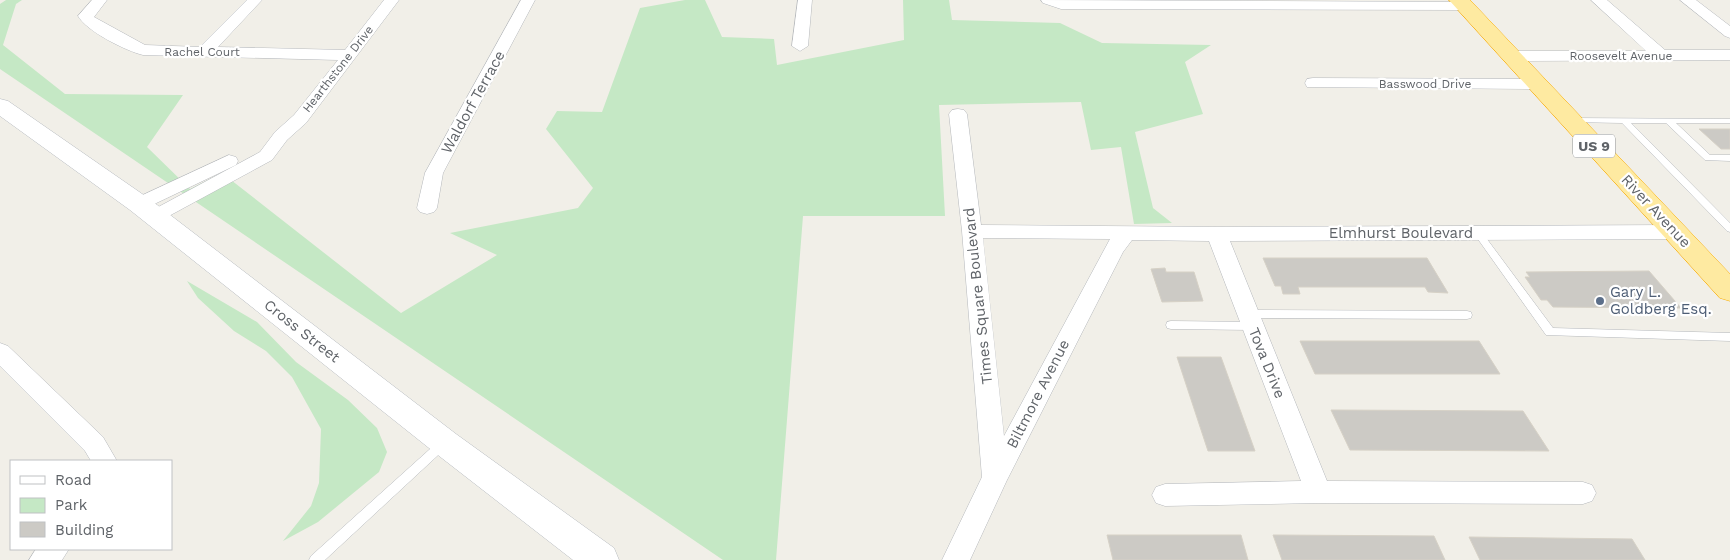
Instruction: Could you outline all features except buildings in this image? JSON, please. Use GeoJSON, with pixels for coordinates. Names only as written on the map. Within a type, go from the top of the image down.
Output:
{"type":"FeatureCollection","features":[{"type":"Feature","properties":{"kind":"highway","name":"River Avenue"},"geometry":{"type":"LineString","coordinates":[[1461,3],[1675,232],[1722,274],[1730,291]]}},
{"type":"Feature","properties":{"kind":"main road","name":"Cross Street"},"geometry":{"type":"LineString","coordinates":[[0,106],[147,211],[445,442],[601,560]]}},
{"type":"Feature","properties":{"kind":"street","name":"Rachel Court"},"geometry":{"type":"LineString","coordinates":[[100,0],[86,16],[88,20],[126,43],[143,50],[349,55]]}},
{"type":"Feature","properties":{"kind":"street"},"geometry":{"type":"LineString","coordinates":[[205,51],[255,0]]}},
{"type":"Feature","properties":{"kind":"street","name":"Hearthstone Drive"},"geometry":{"type":"LineString","coordinates":[[147,211],[266,156],[281,136],[300,119],[392,0]]}},
{"type":"Feature","properties":{"kind":"street","name":"Waldorf Terrace"},"geometry":{"type":"LineString","coordinates":[[427,208],[434,173],[528,0]]}},
{"type":"Feature","properties":{"kind":"street"},"geometry":{"type":"LineString","coordinates":[[800,46],[805,0]]}},
{"type":"Feature","properties":{"kind":"street"},"geometry":{"type":"LineString","coordinates":[[1048,0],[1061,5],[1461,3]]}},
{"type":"Feature","properties":{"kind":"street"},"geometry":{"type":"LineString","coordinates":[[1598,0],[1662,56]]}},
{"type":"Feature","properties":{"kind":"street"},"geometry":{"type":"LineString","coordinates":[[1687,0],[1730,33]]}},
{"type":"Feature","properties":{"kind":"street","name":"Roosevelt Avenue"},"geometry":{"type":"LineString","coordinates":[[1511,56],[1730,55]]}},
{"type":"Feature","properties":{"kind":"street","name":"Basswood Drive"},"geometry":{"type":"LineString","coordinates":[[1313,83],[1537,84]]}},
{"type":"Feature","properties":{"kind":"street","name":"Times Square Boulevard"},"geometry":{"type":"LineString","coordinates":[[958,114],[972,230],[995,477]]}},
{"type":"Feature","properties":{"kind":"street","name":"Elmhurst Boulevard"},"geometry":{"type":"LineString","coordinates":[[972,230],[1217,234],[1675,232]]}},
{"type":"Feature","properties":{"kind":"street","name":"Biltmore Avenue"},"geometry":{"type":"LineString","coordinates":[[956,560],[995,477],[1114,249],[1127,232]]}},
{"type":"Feature","properties":{"kind":"street","name":"Tova Drive"},"geometry":{"type":"LineString","coordinates":[[1217,234],[1249,320],[1318,492]]}},
{"type":"Feature","properties":{"kind":"street"},"geometry":{"type":"LineString","coordinates":[[0,352],[94,444],[103,460]]}},
{"type":"Feature","properties":{"kind":"street"},"geometry":{"type":"LineString","coordinates":[[1165,495],[1318,492],[1582,493]]}},
{"type":"Feature","properties":{"kind":"street"},"geometry":{"type":"LineString","coordinates":[[43,560],[54,550]]}},
{"type":"Feature","properties":{"kind":"lane"},"geometry":{"type":"LineString","coordinates":[[1571,120],[1730,121]]}},
{"type":"Feature","properties":{"kind":"lane"},"geometry":{"type":"LineString","coordinates":[[1624,121],[1730,229]]}},
{"type":"Feature","properties":{"kind":"lane"},"geometry":{"type":"LineString","coordinates":[[1668,121],[1708,158],[1730,158]]}},
{"type":"Feature","properties":{"kind":"lane"},"geometry":{"type":"LineString","coordinates":[[1478,233],[1550,332],[1730,337]]}},
{"type":"Feature","properties":{"kind":"lane"},"geometry":{"type":"LineString","coordinates":[[1171,325],[1249,320],[1467,314]]}},
{"type":"Feature","properties":{"kind":"lane"},"geometry":{"type":"LineString","coordinates":[[316,560],[445,442]]}},
{"type":"Feature","properties":{"kind":"green space"},"geometry":{"type":"Polygon","coordinates":[[[6,0],[22,0],[16,4],[3,45],[65,94],[183,95],[147,147],[190,189],[222,173],[401,313],[497,255],[450,233],[578,208],[593,188],[546,129],[557,111],[602,112],[640,8],[685,0],[705,0],[722,37],[774,39],[777,65],[904,40],[903,0],[949,0],[952,20],[1060,23],[1102,43],[1211,45],[1185,62],[1203,114],[1135,132],[1153,208],[1172,223],[1134,224],[1121,147],[1091,150],[1081,102],[939,105],[945,216],[803,216],[776,560],[723,560],[0,69],[0,4],[6,0]]]}},
{"type":"Feature","properties":{"kind":"green space"},"geometry":{"type":"Polygon","coordinates":[[[187,281],[257,322],[296,362],[348,400],[377,428],[387,452],[379,472],[318,522],[283,541],[311,506],[319,483],[321,429],[292,377],[266,351],[234,331],[198,298],[187,281]]]}},
{"type":"Feature","properties":{"kind":"place","name":"Gary L. Goldberg Esq."},"geometry":{"type":"Point","coordinates":[1600,301]}}]}
